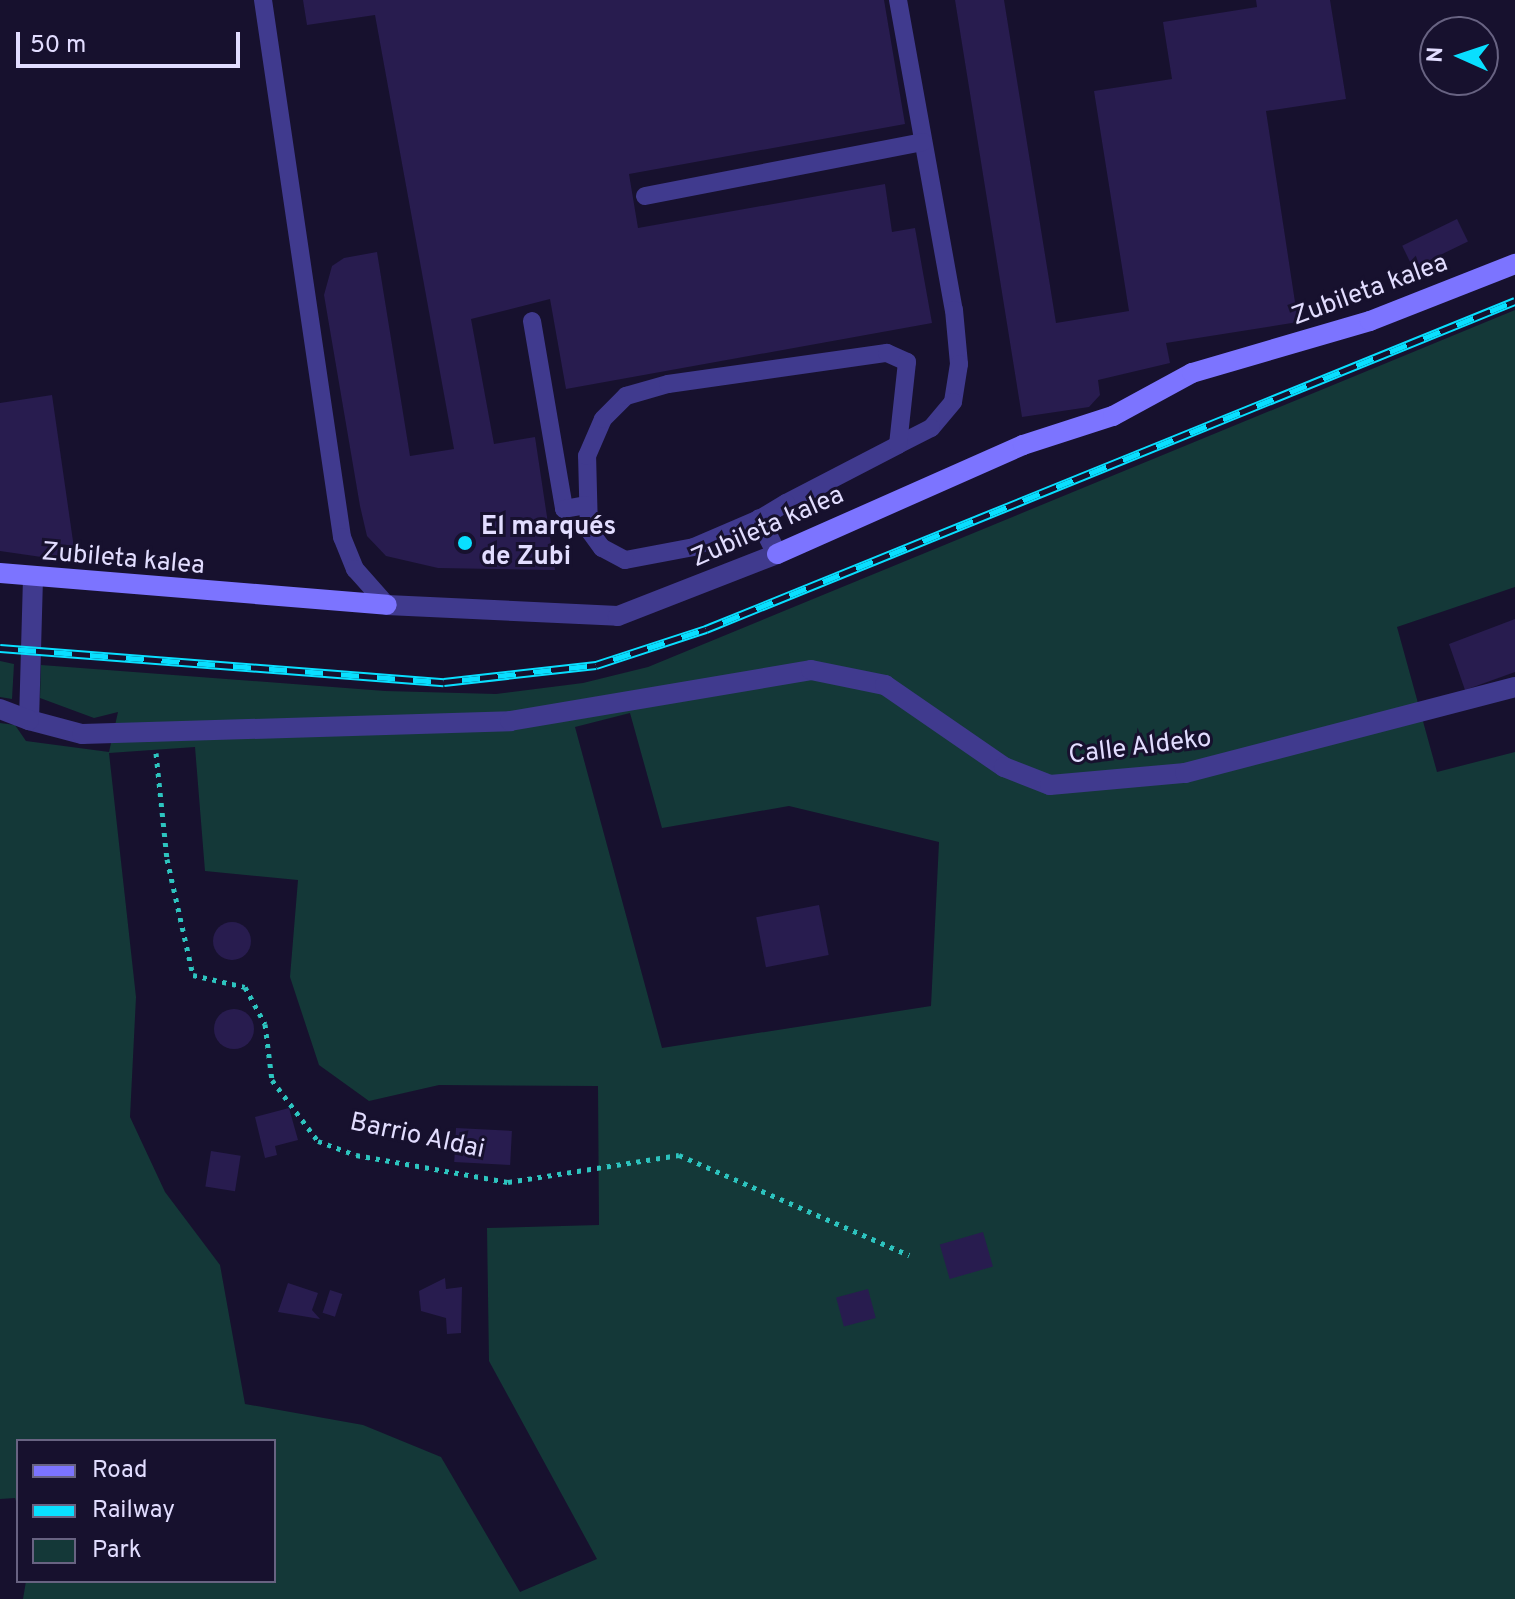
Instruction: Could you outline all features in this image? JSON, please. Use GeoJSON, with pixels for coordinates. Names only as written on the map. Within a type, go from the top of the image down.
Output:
{"type":"FeatureCollection","features":[{"type":"Feature","properties":{"kind":"street","name":"Zubileta kalea"},"geometry":{"type":"LineString","coordinates":[[0,573],[387,605],[618,616],[777,554],[1023,445],[1113,416],[1192,373],[1340,331],[1515,264]]}},
{"type":"Feature","properties":{"kind":"street"},"geometry":{"type":"LineString","coordinates":[[759,519],[777,554]]}},
{"type":"Feature","properties":{"kind":"street"},"geometry":{"type":"LineString","coordinates":[[29,720],[33,578]]}},
{"type":"Feature","properties":{"kind":"street","name":"Calle Aldeko"},"geometry":{"type":"LineString","coordinates":[[154,732],[510,721],[811,670],[885,685],[1004,767],[1050,785],[1185,773],[1515,687]]}},
{"type":"Feature","properties":{"kind":"street"},"geometry":{"type":"LineString","coordinates":[[0,709],[82,734],[154,732]]}},
{"type":"Feature","properties":{"kind":"lane"},"geometry":{"type":"LineString","coordinates":[[263,0],[342,537],[355,569],[387,605]]}},
{"type":"Feature","properties":{"kind":"lane"},"geometry":{"type":"LineString","coordinates":[[898,0],[959,364],[953,402],[931,428],[759,519],[659,559],[625,560],[602,548],[589,530],[587,456],[603,419],[626,396],[668,384],[887,353],[907,362],[898,445]]}},
{"type":"Feature","properties":{"kind":"lane"},"geometry":{"type":"LineString","coordinates":[[645,196],[923,142]]}},
{"type":"Feature","properties":{"kind":"lane"},"geometry":{"type":"LineString","coordinates":[[532,321],[564,509],[586,505]]}},
{"type":"Feature","properties":{"kind":"path","name":"Barrio Aldai"},"geometry":{"type":"LineString","coordinates":[[154,732],[167,859],[193,975],[245,987],[265,1024],[272,1080],[318,1141],[356,1155],[508,1182],[679,1155],[909,1255]]}},
{"type":"Feature","properties":{"kind":"green space"},"geometry":{"type":"Polygon","coordinates":[[[1515,310],[1515,587],[1397,627],[1437,772],[1515,752],[1515,1599],[23,1599],[26,1583],[276,1583],[276,1439],[16,1439],[16,1501],[15,1498],[0,1499],[0,723],[15,725],[26,741],[109,752],[118,712],[94,718],[40,698],[41,665],[385,691],[496,694],[583,683],[648,667],[1515,310]],[[630,713],[575,727],[662,1048],[931,1006],[939,842],[789,806],[662,828],[630,713]],[[195,747],[109,753],[136,997],[130,1117],[165,1192],[220,1265],[245,1404],[363,1425],[441,1457],[520,1592],[597,1559],[489,1361],[487,1228],[599,1225],[598,1086],[439,1085],[369,1101],[319,1065],[290,977],[298,880],[205,871],[195,747]]]}},
{"type":"Feature","properties":{"kind":"green space"},"geometry":{"type":"Polygon","coordinates":[[[0,661],[14,664],[12,699],[0,697],[0,661]]]}},
{"type":"Feature","properties":{"kind":"building"},"geometry":{"type":"Polygon","coordinates":[[[303,0],[884,0],[905,124],[629,174],[638,228],[885,184],[892,232],[915,228],[932,323],[566,389],[550,299],[471,319],[494,444],[535,437],[555,570],[438,568],[386,556],[367,536],[324,295],[332,266],[344,258],[377,252],[410,456],[454,449],[375,15],[307,25],[303,0]]]}},
{"type":"Feature","properties":{"kind":"building"},"geometry":{"type":"Polygon","coordinates":[[[955,0],[1004,0],[1056,323],[1129,311],[1094,91],[1172,79],[1163,22],[1257,7],[1256,0],[1330,0],[1346,99],[1266,111],[1298,322],[1166,343],[1170,363],[1098,380],[1100,395],[1089,407],[1022,417],[955,0]]]}},
{"type":"Feature","properties":{"kind":"building"},"geometry":{"type":"Polygon","coordinates":[[[1457,219],[1468,241],[1413,268],[1402,246],[1457,219]]]}},
{"type":"Feature","properties":{"kind":"building"},"geometry":{"type":"Polygon","coordinates":[[[52,395],[76,562],[0,551],[0,403],[52,395]]]}},
{"type":"Feature","properties":{"kind":"building"},"geometry":{"type":"Polygon","coordinates":[[[1515,619],[1515,672],[1465,690],[1449,644],[1515,619]]]}},
{"type":"Feature","properties":{"kind":"building"},"geometry":{"type":"Polygon","coordinates":[[[819,905],[829,955],[766,967],[756,917],[819,905]]]}},
{"type":"Feature","properties":{"kind":"building"},"geometry":{"type":"Polygon","coordinates":[[[232,922],[246,927],[251,941],[246,955],[232,960],[218,955],[213,941],[218,927],[232,922]]]}},
{"type":"Feature","properties":{"kind":"building"},"geometry":{"type":"Polygon","coordinates":[[[234,1009],[248,1015],[254,1029],[248,1043],[234,1049],[220,1043],[214,1029],[220,1015],[234,1009]]]}},
{"type":"Feature","properties":{"kind":"building"},"geometry":{"type":"Polygon","coordinates":[[[289,1108],[298,1140],[275,1146],[277,1155],[265,1158],[255,1117],[289,1108]]]}},
{"type":"Feature","properties":{"kind":"building"},"geometry":{"type":"Polygon","coordinates":[[[456,1128],[512,1131],[510,1165],[454,1162],[456,1128]]]}},
{"type":"Feature","properties":{"kind":"building"},"geometry":{"type":"Polygon","coordinates":[[[211,1151],[241,1156],[235,1191],[205,1187],[211,1151]]]}},
{"type":"Feature","properties":{"kind":"building"},"geometry":{"type":"Polygon","coordinates":[[[983,1232],[993,1267],[950,1279],[940,1244],[983,1232]]]}},
{"type":"Feature","properties":{"kind":"building"},"geometry":{"type":"Polygon","coordinates":[[[445,1278],[446,1289],[462,1287],[461,1333],[447,1334],[446,1318],[421,1311],[419,1291],[445,1278]]]}},
{"type":"Feature","properties":{"kind":"building"},"geometry":{"type":"Polygon","coordinates":[[[288,1283],[318,1293],[312,1310],[320,1319],[278,1312],[288,1283]]]}},
{"type":"Feature","properties":{"kind":"building"},"geometry":{"type":"Polygon","coordinates":[[[868,1289],[876,1318],[844,1327],[836,1298],[868,1289]]]}},
{"type":"Feature","properties":{"kind":"building"},"geometry":{"type":"Polygon","coordinates":[[[330,1290],[342,1294],[335,1317],[323,1313],[330,1290]]]}},
{"type":"Feature","properties":{"kind":"railway"},"geometry":{"type":"LineString","coordinates":[[0,648],[444,682],[596,665],[706,629],[1515,301]]}},
{"type":"Feature","properties":{"kind":"place","name":"El marqués de Zubi"},"geometry":{"type":"Point","coordinates":[465,543]}}]}
